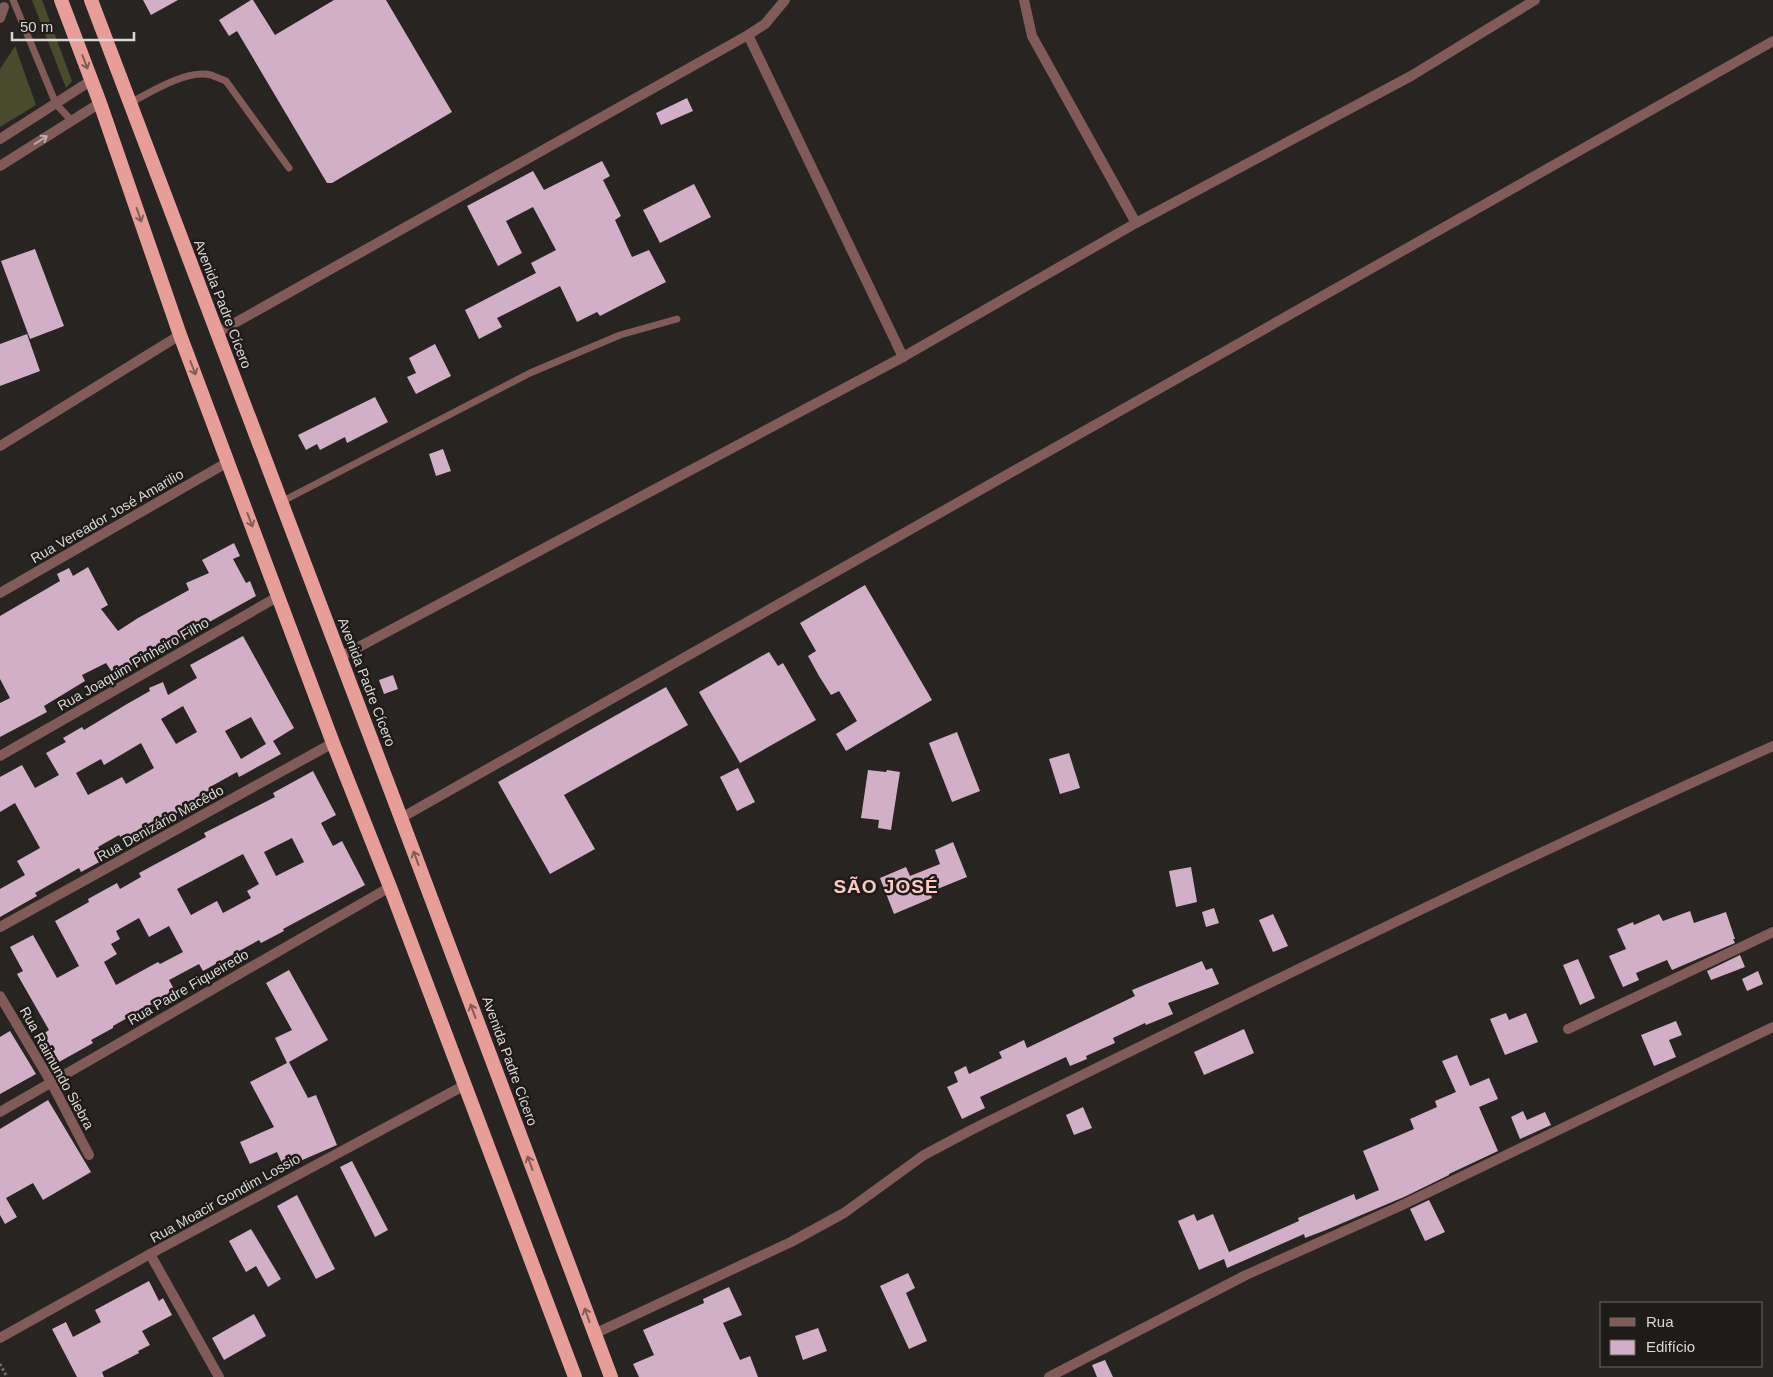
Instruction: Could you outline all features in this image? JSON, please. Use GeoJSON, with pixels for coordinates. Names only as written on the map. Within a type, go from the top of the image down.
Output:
{"type":"FeatureCollection","features":[{"type":"Feature","properties":{"kind":"highway"},"geometry":{"type":"LineString","coordinates":[[61,0],[92,80],[180,334],[279,596],[332,743],[390,887],[576,1377]]}},
{"type":"Feature","properties":{"kind":"highway","name":"Avenida Padre Cícero"},"geometry":{"type":"LineString","coordinates":[[90,0],[611,1377]]}},
{"type":"Feature","properties":{"kind":"street"},"geometry":{"type":"LineString","coordinates":[[217,333],[748,35],[765,24],[785,0]]}},
{"type":"Feature","properties":{"kind":"street"},"geometry":{"type":"LineString","coordinates":[[1024,0],[1032,36],[1136,222]]}},
{"type":"Feature","properties":{"kind":"street"},"geometry":{"type":"LineString","coordinates":[[340,657],[903,357],[1136,222],[1411,76],[1535,0]]}},
{"type":"Feature","properties":{"kind":"street"},"geometry":{"type":"LineString","coordinates":[[0,18],[4,7]]}},
{"type":"Feature","properties":{"kind":"street"},"geometry":{"type":"LineString","coordinates":[[748,35],[903,357]]}},
{"type":"Feature","properties":{"kind":"street"},"geometry":{"type":"LineString","coordinates":[[401,818],[1773,41]]}},
{"type":"Feature","properties":{"kind":"street"},"geometry":{"type":"LineString","coordinates":[[0,139],[92,80]]}},
{"type":"Feature","properties":{"kind":"street"},"geometry":{"type":"LineString","coordinates":[[0,166],[100,103]]}},
{"type":"Feature","properties":{"kind":"street"},"geometry":{"type":"LineString","coordinates":[[0,446],[180,334]]}},
{"type":"Feature","properties":{"kind":"street","name":"Rua Vereador José Amarilio"},"geometry":{"type":"LineString","coordinates":[[0,593],[228,462]]}},
{"type":"Feature","properties":{"kind":"street","name":"Rua Joaquim Pinheiro Filho"},"geometry":{"type":"LineString","coordinates":[[0,756],[279,596]]}},
{"type":"Feature","properties":{"kind":"street","name":"Rua Denizário Macêdo"},"geometry":{"type":"LineString","coordinates":[[0,927],[332,743]]}},
{"type":"Feature","properties":{"kind":"street"},"geometry":{"type":"LineString","coordinates":[[594,1334],[791,1242],[844,1213],[924,1154],[982,1124],[1532,856],[1773,746]]}},
{"type":"Feature","properties":{"kind":"street","name":"Rua Padre Fiqueiredo"},"geometry":{"type":"LineString","coordinates":[[0,1112],[390,887]]}},
{"type":"Feature","properties":{"kind":"street"},"geometry":{"type":"LineString","coordinates":[[1568,1029],[1773,932]]}},
{"type":"Feature","properties":{"kind":"street","name":"Rua Raimundo Siebra"},"geometry":{"type":"LineString","coordinates":[[0,996],[51,1082],[89,1155]]}},
{"type":"Feature","properties":{"kind":"street"},"geometry":{"type":"LineString","coordinates":[[1049,1377],[1246,1275],[1398,1207],[1773,1027]]}},
{"type":"Feature","properties":{"kind":"street","name":"Rua Moacir Gondim Lossio"},"geometry":{"type":"LineString","coordinates":[[0,1338],[150,1254],[465,1085]]}},
{"type":"Feature","properties":{"kind":"street"},"geometry":{"type":"LineString","coordinates":[[150,1254],[218,1377]]}},
{"type":"Feature","properties":{"kind":"lane"},"geometry":{"type":"LineString","coordinates":[[13,0],[56,104],[72,121]]}},
{"type":"Feature","properties":{"kind":"lane"},"geometry":{"type":"LineString","coordinates":[[129,103],[162,86],[193,75],[210,75],[226,81],[290,168]]}},
{"type":"Feature","properties":{"kind":"lane"},"geometry":{"type":"LineString","coordinates":[[280,502],[530,373],[620,335],[677,318]]}},
{"type":"Feature","properties":{"kind":"path"},"geometry":{"type":"LineString","coordinates":[[0,1364],[7,1377]]}},
{"type":"Feature","properties":{"kind":"green space"},"geometry":{"type":"Polygon","coordinates":[[[32,0],[42,0],[72,81],[66,88],[32,0]]]}},
{"type":"Feature","properties":{"kind":"green space"},"geometry":{"type":"Polygon","coordinates":[[[15,46],[36,105],[0,127],[0,69],[15,46]]]}},
{"type":"Feature","properties":{"kind":"building"},"geometry":{"type":"Polygon","coordinates":[[[143,0],[178,0],[151,15],[143,0]]]}},
{"type":"Feature","properties":{"kind":"building"},"geometry":{"type":"Polygon","coordinates":[[[253,0],[275,35],[334,0],[386,0],[452,112],[332,183],[327,183],[237,31],[229,36],[219,20],[253,0]]]}},
{"type":"Feature","properties":{"kind":"building"},"geometry":{"type":"Polygon","coordinates":[[[687,98],[693,111],[661,125],[656,113],[687,98]]]}},
{"type":"Feature","properties":{"kind":"building"},"geometry":{"type":"Polygon","coordinates":[[[602,161],[610,176],[603,180],[621,216],[615,220],[632,257],[649,250],[666,282],[600,316],[597,312],[577,322],[560,286],[497,318],[502,327],[479,339],[465,310],[536,273],[531,263],[556,250],[533,207],[506,221],[522,253],[498,266],[467,206],[533,171],[544,190],[602,161]]]}},
{"type":"Feature","properties":{"kind":"building"},"geometry":{"type":"Polygon","coordinates":[[[694,184],[711,217],[660,243],[643,210],[694,184]]]}},
{"type":"Feature","properties":{"kind":"building"},"geometry":{"type":"Polygon","coordinates":[[[35,249],[64,326],[30,339],[1,261],[35,249]]]}},
{"type":"Feature","properties":{"kind":"building"},"geometry":{"type":"Polygon","coordinates":[[[27,334],[40,371],[0,386],[0,344],[27,334]]]}},
{"type":"Feature","properties":{"kind":"building"},"geometry":{"type":"Polygon","coordinates":[[[435,344],[451,376],[416,394],[407,377],[416,373],[409,358],[435,344]]]}},
{"type":"Feature","properties":{"kind":"building"},"geometry":{"type":"Polygon","coordinates":[[[375,397],[388,422],[347,443],[345,437],[320,450],[317,444],[306,450],[298,435],[375,397]]]}},
{"type":"Feature","properties":{"kind":"building"},"geometry":{"type":"Polygon","coordinates":[[[443,449],[451,471],[436,476],[429,454],[443,449]]]}},
{"type":"Feature","properties":{"kind":"building"},"geometry":{"type":"Polygon","coordinates":[[[234,543],[240,556],[233,559],[246,583],[250,581],[256,596],[114,675],[106,663],[82,675],[85,681],[44,706],[47,712],[0,737],[0,703],[10,698],[0,679],[0,616],[60,581],[57,574],[69,568],[73,576],[88,567],[108,605],[101,609],[118,631],[189,590],[186,583],[209,573],[202,560],[234,543]]]}},
{"type":"Feature","properties":{"kind":"building"},"geometry":{"type":"Polygon","coordinates":[[[865,585],[932,700],[846,751],[836,734],[857,721],[839,691],[831,695],[819,676],[808,656],[816,651],[800,623],[865,585]]]}},
{"type":"Feature","properties":{"kind":"building"},"geometry":{"type":"Polygon","coordinates":[[[243,636],[294,728],[273,741],[281,754],[239,777],[237,772],[210,787],[213,793],[124,843],[119,835],[98,847],[105,859],[81,872],[79,868],[35,893],[37,896],[0,917],[0,889],[25,875],[17,861],[40,848],[15,803],[0,812],[0,777],[22,765],[35,788],[59,775],[46,753],[66,742],[63,738],[82,727],[84,730],[150,691],[149,688],[163,682],[168,695],[197,678],[190,665],[243,636]],[[183,706],[161,719],[176,744],[197,732],[183,706]],[[251,717],[225,731],[241,759],[266,744],[251,717]],[[141,743],[104,765],[101,759],[76,773],[88,795],[122,777],[126,784],[154,768],[141,743]]]}},
{"type":"Feature","properties":{"kind":"building"},"geometry":{"type":"Polygon","coordinates":[[[769,652],[778,666],[783,663],[816,720],[740,763],[699,692],[769,652]]]}},
{"type":"Feature","properties":{"kind":"building"},"geometry":{"type":"Polygon","coordinates":[[[393,675],[398,689],[384,694],[379,680],[393,675]]]}},
{"type":"Feature","properties":{"kind":"building"},"geometry":{"type":"Polygon","coordinates":[[[666,687],[688,725],[564,795],[595,849],[550,874],[498,782],[666,687]]]}},
{"type":"Feature","properties":{"kind":"building"},"geometry":{"type":"Polygon","coordinates":[[[957,732],[980,791],[952,802],[929,743],[957,732]]]}},
{"type":"Feature","properties":{"kind":"building"},"geometry":{"type":"Polygon","coordinates":[[[1069,753],[1080,788],[1060,794],[1049,759],[1069,753]]]}},
{"type":"Feature","properties":{"kind":"building"},"geometry":{"type":"Polygon","coordinates":[[[738,768],[755,802],[737,811],[720,777],[738,768]]]}},
{"type":"Feature","properties":{"kind":"building"},"geometry":{"type":"Polygon","coordinates":[[[868,770],[900,772],[891,830],[878,828],[879,820],[861,818],[868,770]]]}},
{"type":"Feature","properties":{"kind":"building"},"geometry":{"type":"Polygon","coordinates":[[[313,771],[336,815],[321,823],[333,846],[342,841],[365,885],[283,929],[284,931],[261,943],[259,940],[203,971],[199,964],[169,980],[175,991],[113,1026],[113,1028],[91,1040],[93,1043],[59,1062],[43,1034],[49,1030],[17,974],[23,971],[10,947],[33,935],[57,978],[79,966],[55,921],[89,902],[88,899],[117,883],[120,889],[141,877],[139,873],[206,837],[204,833],[275,797],[273,793],[313,771]],[[292,838],[264,852],[276,876],[304,862],[292,838]],[[243,854],[177,889],[191,915],[217,901],[223,913],[251,898],[247,891],[259,884],[243,854]],[[139,918],[116,931],[120,939],[111,944],[117,954],[104,962],[116,985],[158,962],[160,964],[183,952],[169,926],[149,937],[139,918]]]}},
{"type":"Feature","properties":{"kind":"building"},"geometry":{"type":"Polygon","coordinates":[[[953,842],[967,877],[930,892],[932,898],[894,914],[880,878],[906,867],[910,876],[940,864],[935,850],[953,842]]]}},
{"type":"Feature","properties":{"kind":"building"},"geometry":{"type":"Polygon","coordinates":[[[1191,867],[1197,902],[1176,907],[1169,871],[1191,867]]]}},
{"type":"Feature","properties":{"kind":"building"},"geometry":{"type":"Polygon","coordinates":[[[1214,908],[1219,923],[1206,927],[1202,912],[1214,908]]]}},
{"type":"Feature","properties":{"kind":"building"},"geometry":{"type":"Polygon","coordinates":[[[1690,911],[1694,923],[1726,912],[1735,943],[1672,970],[1667,960],[1636,973],[1639,980],[1623,987],[1609,956],[1626,949],[1617,929],[1633,922],[1634,925],[1659,914],[1663,921],[1690,911]]]}},
{"type":"Feature","properties":{"kind":"building"},"geometry":{"type":"Polygon","coordinates":[[[1273,914],[1288,946],[1273,952],[1259,920],[1273,914]]]}},
{"type":"Feature","properties":{"kind":"building"},"geometry":{"type":"Polygon","coordinates":[[[1740,955],[1745,967],[1711,980],[1707,971],[1740,955]]]}},
{"type":"Feature","properties":{"kind":"building"},"geometry":{"type":"Polygon","coordinates":[[[1578,959],[1595,998],[1580,1005],[1563,965],[1578,959]]]}},
{"type":"Feature","properties":{"kind":"building"},"geometry":{"type":"Polygon","coordinates":[[[1202,961],[1206,970],[1212,968],[1219,984],[1168,1003],[1173,1014],[1146,1025],[1145,1023],[1113,1038],[1115,1043],[1086,1056],[1087,1059],[1070,1066],[1066,1057],[980,1097],[985,1108],[962,1119],[947,1087],[958,1082],[954,1072],[966,1066],[969,1074],[1002,1058],[999,1052],[1024,1040],[1027,1048],[1135,996],[1132,990],[1202,961]]]}},
{"type":"Feature","properties":{"kind":"building"},"geometry":{"type":"Polygon","coordinates":[[[289,970],[328,1040],[289,1062],[308,1098],[316,1095],[337,1145],[284,1168],[277,1152],[250,1164],[240,1142],[274,1127],[250,1082],[287,1063],[275,1038],[292,1030],[266,983],[289,970]]]}},
{"type":"Feature","properties":{"kind":"building"},"geometry":{"type":"Polygon","coordinates":[[[1758,971],[1763,984],[1747,991],[1742,979],[1758,971]]]}},
{"type":"Feature","properties":{"kind":"building"},"geometry":{"type":"Polygon","coordinates":[[[1506,1013],[1509,1020],[1526,1013],[1538,1042],[1505,1055],[1490,1019],[1506,1013]]]}},
{"type":"Feature","properties":{"kind":"building"},"geometry":{"type":"Polygon","coordinates":[[[1676,1021],[1682,1035],[1669,1040],[1676,1057],[1654,1066],[1641,1035],[1676,1021]]]}},
{"type":"Feature","properties":{"kind":"building"},"geometry":{"type":"Polygon","coordinates":[[[1244,1029],[1254,1053],[1204,1075],[1194,1052],[1244,1029]]]}},
{"type":"Feature","properties":{"kind":"building"},"geometry":{"type":"Polygon","coordinates":[[[10,1031],[36,1074],[0,1094],[0,1037],[10,1031]]]}},
{"type":"Feature","properties":{"kind":"building"},"geometry":{"type":"Polygon","coordinates":[[[1457,1055],[1470,1086],[1489,1078],[1498,1099],[1479,1107],[1498,1151],[1404,1197],[1326,1230],[1305,1238],[1304,1234],[1227,1268],[1224,1259],[1199,1270],[1178,1221],[1194,1214],[1197,1221],[1213,1214],[1229,1252],[1299,1221],[1298,1218],[1354,1194],[1356,1200],[1379,1190],[1363,1151],[1414,1129],[1410,1119],[1437,1107],[1435,1101],[1456,1092],[1442,1061],[1457,1055]]]}},
{"type":"Feature","properties":{"kind":"building"},"geometry":{"type":"Polygon","coordinates":[[[48,1100],[91,1172],[43,1200],[33,1183],[6,1198],[17,1217],[5,1224],[0,1215],[0,1129],[48,1100]]]}},
{"type":"Feature","properties":{"kind":"building"},"geometry":{"type":"Polygon","coordinates":[[[1083,1107],[1092,1128],[1074,1135],[1066,1115],[1083,1107]]]}},
{"type":"Feature","properties":{"kind":"building"},"geometry":{"type":"Polygon","coordinates":[[[1523,1111],[1527,1120],[1545,1112],[1551,1125],[1520,1139],[1511,1117],[1523,1111]]]}},
{"type":"Feature","properties":{"kind":"building"},"geometry":{"type":"Polygon","coordinates":[[[352,1161],[388,1230],[375,1237],[340,1167],[352,1161]]]}},
{"type":"Feature","properties":{"kind":"building"},"geometry":{"type":"Polygon","coordinates":[[[297,1195],[335,1269],[316,1279],[277,1206],[297,1195]]]}},
{"type":"Feature","properties":{"kind":"building"},"geometry":{"type":"Polygon","coordinates":[[[1429,1200],[1445,1232],[1425,1241],[1410,1209],[1429,1200]]]}},
{"type":"Feature","properties":{"kind":"building"},"geometry":{"type":"Polygon","coordinates":[[[251,1229],[281,1279],[268,1287],[256,1266],[246,1272],[229,1241],[251,1229]]]}},
{"type":"Feature","properties":{"kind":"building"},"geometry":{"type":"Polygon","coordinates":[[[908,1273],[915,1288],[906,1293],[927,1341],[909,1349],[880,1286],[908,1273]]]}},
{"type":"Feature","properties":{"kind":"building"},"geometry":{"type":"Polygon","coordinates":[[[149,1281],[159,1301],[163,1298],[172,1315],[142,1331],[150,1345],[138,1351],[139,1353],[102,1372],[104,1377],[77,1377],[52,1329],[66,1322],[73,1337],[101,1322],[95,1310],[149,1281]]]}},
{"type":"Feature","properties":{"kind":"building"},"geometry":{"type":"Polygon","coordinates":[[[729,1287],[742,1315],[723,1323],[740,1360],[750,1356],[758,1377],[639,1377],[633,1364],[654,1355],[643,1330],[704,1303],[703,1299],[729,1287]]]}},
{"type":"Feature","properties":{"kind":"building"},"geometry":{"type":"Polygon","coordinates":[[[254,1314],[266,1336],[224,1360],[212,1338],[254,1314]]]}},
{"type":"Feature","properties":{"kind":"building"},"geometry":{"type":"Polygon","coordinates":[[[818,1328],[827,1351],[803,1360],[795,1336],[818,1328]]]}},
{"type":"Feature","properties":{"kind":"building"},"geometry":{"type":"Polygon","coordinates":[[[1105,1360],[1113,1377],[1097,1377],[1092,1365],[1105,1360]]]}},
{"type":"Feature","properties":{"kind":"district","name":"SÃO JOSÉ"},"geometry":{"type":"Point","coordinates":[886,886]}}]}
